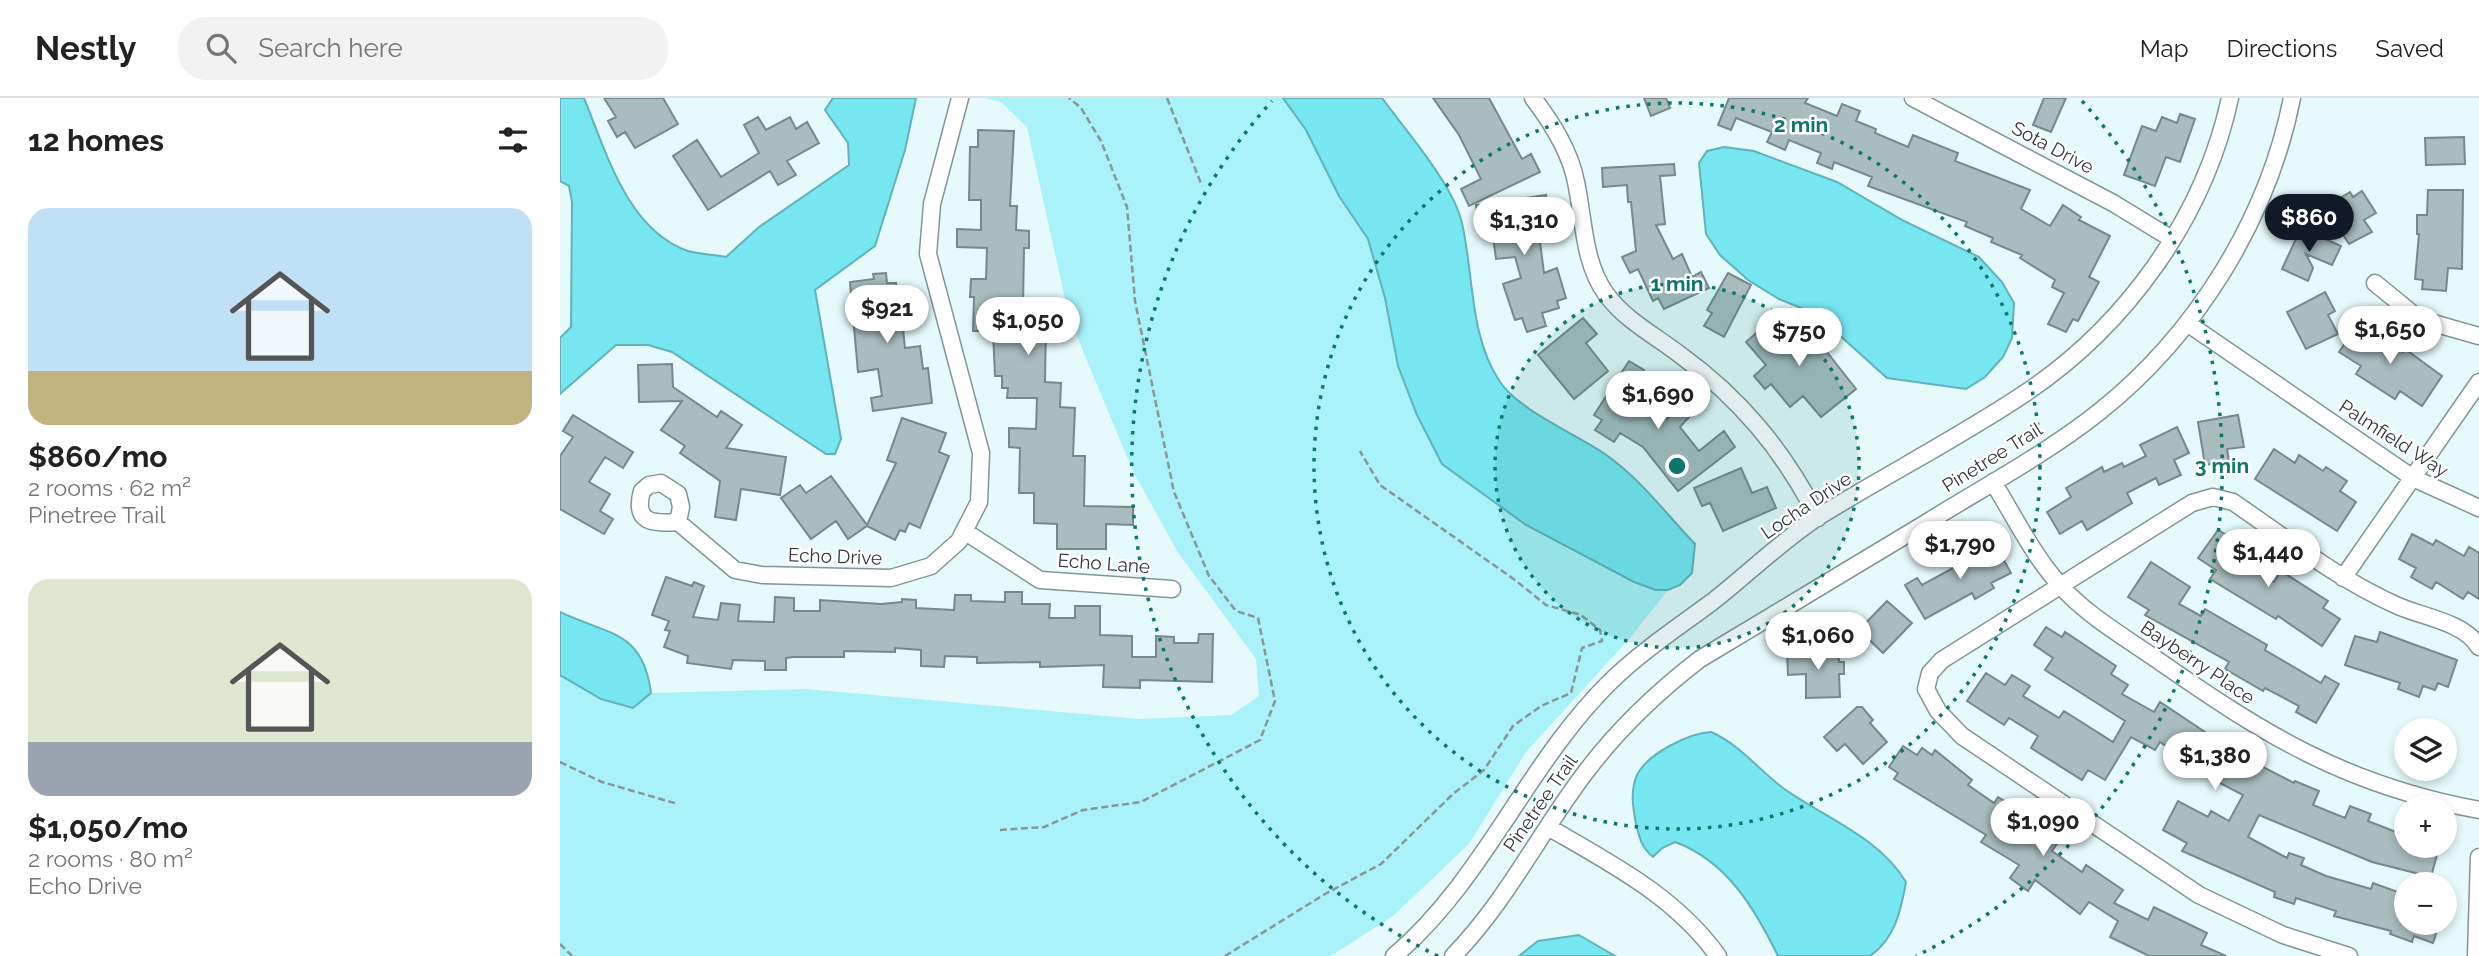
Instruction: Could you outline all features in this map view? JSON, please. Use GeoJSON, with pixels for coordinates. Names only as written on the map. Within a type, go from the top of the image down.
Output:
{"type":"FeatureCollection","features":[{"type":"Feature","properties":{"kind":"street","name":"Echo Drive"},"geometry":{"type":"LineString","coordinates":[[678,522],[735,570],[762,575],[891,578],[931,566],[959,541],[979,502],[981,453],[928,254],[932,204],[960,98]]}},
{"type":"Feature","properties":{"kind":"street"},"geometry":{"type":"LineString","coordinates":[[1533,98],[1552,124],[1571,163],[1592,268],[1605,293],[1635,323],[1737,401],[1788,464],[1818,517]]}},
{"type":"Feature","properties":{"kind":"street","name":"Sota Drive"},"geometry":{"type":"LineString","coordinates":[[1913,98],[2113,203],[2172,239]]}},
{"type":"Feature","properties":{"kind":"street","name":"Locha Drive"},"geometry":{"type":"LineString","coordinates":[[1394,956],[1433,917],[1551,750],[1610,682],[1648,648],[1818,517],[2024,394],[2053,373],[2129,300],[2157,264],[2205,177],[2230,98]]}},
{"type":"Feature","properties":{"kind":"street","name":"Pinetree Trail"},"geometry":{"type":"LineString","coordinates":[[1453,956],[1492,910],[1548,827],[1612,740],[1642,708],[1700,659],[2066,437],[2134,381],[2187,323],[2227,264],[2257,205],[2277,153],[2292,98]]}},
{"type":"Feature","properties":{"kind":"street"},"geometry":{"type":"LineString","coordinates":[[2375,283],[2419,319],[2479,335]]}},
{"type":"Feature","properties":{"kind":"street","name":"Palmfield Way"},"geometry":{"type":"LineString","coordinates":[[2187,323],[2413,478],[2479,508]]}},
{"type":"Feature","properties":{"kind":"street"},"geometry":{"type":"LineString","coordinates":[[2343,578],[2479,382]]}},
{"type":"Feature","properties":{"kind":"street","name":"Bayberry Place"},"geometry":{"type":"LineString","coordinates":[[1993,482],[2059,584],[2097,618],[2275,738],[2360,778],[2404,793],[2479,810]]}},
{"type":"Feature","properties":{"kind":"street"},"geometry":{"type":"LineString","coordinates":[[2349,956],[2283,935],[2199,895],[1962,736],[1938,712],[1926,689],[1930,673],[1942,660],[2059,584],[2192,503],[2213,497],[2233,502],[2343,578],[2380,598],[2459,629],[2479,647]]}},
{"type":"Feature","properties":{"kind":"street","name":"Echo Lane"},"geometry":{"type":"LineString","coordinates":[[964,531],[1040,580],[1172,589]]}},
{"type":"Feature","properties":{"kind":"street"},"geometry":{"type":"LineString","coordinates":[[1548,827],[1625,871],[1657,893],[1686,919],[1718,956]]}},
{"type":"Feature","properties":{"kind":"street"},"geometry":{"type":"LineString","coordinates":[[2476,956],[2479,856]]}},
{"type":"Feature","properties":{"kind":"path"},"geometry":{"type":"LineString","coordinates":[[1000,830],[1044,827],[1083,810],[1141,802],[1260,740],[1275,701],[1258,618],[1236,611],[1209,576],[1174,492],[1135,301],[1127,207],[1101,141],[1081,108],[1069,98]]}},
{"type":"Feature","properties":{"kind":"path"},"geometry":{"type":"LineString","coordinates":[[1167,98],[1202,186]]}},
{"type":"Feature","properties":{"kind":"path"},"geometry":{"type":"LineString","coordinates":[[1225,956],[1325,894],[1381,864],[1453,794],[1484,770],[1513,726],[1541,706],[1571,693],[1582,648],[1602,641],[1600,630],[1581,615],[1546,605],[1380,485],[1360,451]]}},
{"type":"Feature","properties":{"kind":"path"},"geometry":{"type":"LineString","coordinates":[[560,762],[602,782],[678,804]]}},
{"type":"Feature","properties":{"kind":"path"},"geometry":{"type":"LineString","coordinates":[[560,944],[572,956]]}},
{"type":"Feature","properties":{"kind":"shaded area"},"geometry":{"type":"Polygon","coordinates":[[[560,98],[584,98],[621,186],[649,226],[667,241],[688,251],[726,257],[759,227],[849,165],[848,143],[825,110],[833,98],[916,98],[905,150],[875,246],[815,290],[841,439],[835,454],[826,454],[672,352],[648,345],[616,345],[560,394],[560,338],[571,327],[572,202],[569,186],[560,181],[560,98]]]}},
{"type":"Feature","properties":{"kind":"shaded area"},"geometry":{"type":"Polygon","coordinates":[[[984,98],[1283,98],[1306,130],[1339,196],[1368,239],[1385,298],[1398,366],[1417,415],[1442,464],[1634,582],[1656,590],[1668,590],[1630,638],[1526,752],[1469,844],[1393,916],[1331,956],[560,956],[560,675],[601,699],[633,708],[651,693],[807,689],[1139,719],[1231,715],[1259,696],[1256,659],[1177,551],[1132,469],[1069,317],[1027,127],[1001,102],[984,98]]]}},
{"type":"Feature","properties":{"kind":"shaded area"},"geometry":{"type":"Polygon","coordinates":[[[1283,98],[1382,98],[1428,158],[1457,208],[1466,243],[1478,325],[1490,364],[1500,382],[1521,403],[1618,464],[1695,544],[1692,573],[1680,585],[1668,590],[1656,590],[1634,582],[1526,525],[1442,464],[1417,415],[1398,366],[1385,298],[1368,239],[1339,196],[1306,130],[1283,98]]]}},
{"type":"Feature","properties":{"kind":"shaded area"},"geometry":{"type":"Polygon","coordinates":[[[1724,147],[1754,151],[1837,182],[1904,221],[1979,257],[2002,282],[2014,303],[2012,338],[2003,357],[1985,377],[1966,389],[1887,378],[1816,314],[1779,299],[1748,280],[1720,255],[1706,234],[1699,163],[1707,151],[1724,147]]]}},
{"type":"Feature","properties":{"kind":"shaded area"},"geometry":{"type":"Polygon","coordinates":[[[560,612],[608,631],[631,646],[647,672],[651,693],[633,708],[601,699],[560,675],[560,612]]]}},
{"type":"Feature","properties":{"kind":"shaded area"},"geometry":{"type":"Polygon","coordinates":[[[1711,732],[1740,750],[1783,788],[1866,840],[1895,866],[1906,882],[1899,913],[1885,941],[1870,956],[1778,956],[1749,904],[1710,861],[1675,842],[1662,848],[1653,857],[1646,850],[1636,824],[1633,806],[1633,787],[1637,775],[1642,767],[1669,746],[1692,736],[1711,732]]]}},
{"type":"Feature","properties":{"kind":"shaded area"},"geometry":{"type":"Polygon","coordinates":[[[1579,935],[1615,956],[1519,956],[1538,941],[1579,935]]]}},
{"type":"Feature","properties":{"kind":"building"},"geometry":{"type":"Polygon","coordinates":[[[604,98],[663,98],[678,124],[635,148],[625,132],[617,137],[608,121],[616,117],[604,98]]]}},
{"type":"Feature","properties":{"kind":"building"},"geometry":{"type":"Polygon","coordinates":[[[1433,98],[1489,98],[1522,159],[1531,154],[1540,172],[1469,206],[1461,189],[1481,179],[1459,135],[1433,98]]]}},
{"type":"Feature","properties":{"kind":"building"},"geometry":{"type":"Polygon","coordinates":[[[1644,98],[1666,98],[1670,108],[1651,116],[1644,98]]]}},
{"type":"Feature","properties":{"kind":"building"},"geometry":{"type":"Polygon","coordinates":[[[1729,98],[1808,98],[1805,103],[1837,116],[1842,104],[1860,111],[1856,121],[1876,129],[1875,133],[1908,147],[1913,135],[1958,153],[1955,161],[2030,190],[2021,209],[2050,226],[2063,205],[2081,217],[2079,220],[2110,236],[2089,277],[2099,282],[2078,321],[2073,319],[2066,332],[2048,324],[2064,293],[2052,287],[2055,280],[2020,258],[2022,255],[1991,242],[1993,238],[1965,226],[1967,222],[1868,186],[1872,177],[1834,162],[1832,169],[1817,163],[1821,153],[1789,140],[1785,150],[1767,142],[1772,132],[1736,118],[1731,130],[1718,125],[1729,98]]]}},
{"type":"Feature","properties":{"kind":"building"},"geometry":{"type":"Polygon","coordinates":[[[2044,98],[2066,98],[2051,132],[2033,125],[2044,98]]]}},
{"type":"Feature","properties":{"kind":"building"},"geometry":{"type":"Polygon","coordinates":[[[2180,114],[2195,119],[2180,162],[2166,157],[2155,186],[2124,175],[2142,126],[2156,131],[2162,117],[2177,123],[2180,114]]]}},
{"type":"Feature","properties":{"kind":"building"},"geometry":{"type":"Polygon","coordinates":[[[758,117],[766,130],[790,117],[796,129],[807,122],[819,143],[787,161],[796,175],[778,185],[770,171],[708,210],[673,156],[697,140],[721,177],[759,153],[744,125],[758,117]]]}},
{"type":"Feature","properties":{"kind":"building"},"geometry":{"type":"Polygon","coordinates":[[[978,130],[1014,131],[1010,206],[1017,206],[1016,230],[1029,231],[1029,248],[1024,248],[1023,306],[1056,306],[1056,323],[1046,322],[1045,382],[1061,383],[1060,407],[1075,408],[1073,456],[1085,456],[1084,506],[1133,507],[1133,525],[1106,524],[1106,549],[1057,549],[1057,524],[1034,523],[1034,493],[1019,493],[1020,448],[1009,447],[1009,428],[1036,429],[1037,398],[1007,398],[1008,388],[1002,388],[1002,376],[995,376],[993,331],[973,331],[974,297],[970,297],[971,279],[986,279],[987,248],[957,247],[957,229],[981,230],[981,200],[969,200],[970,147],[978,147],[978,130]]]}},
{"type":"Feature","properties":{"kind":"building"},"geometry":{"type":"Polygon","coordinates":[[[2464,137],[2465,164],[2426,165],[2425,138],[2464,137]]]}},
{"type":"Feature","properties":{"kind":"building"},"geometry":{"type":"Polygon","coordinates":[[[1674,164],[1675,175],[1660,176],[1665,224],[1656,225],[1673,259],[1682,254],[1692,277],[1701,272],[1709,288],[1664,309],[1658,298],[1653,301],[1638,269],[1630,273],[1622,257],[1636,251],[1631,202],[1628,202],[1627,185],[1603,187],[1602,168],[1674,164]]]}},
{"type":"Feature","properties":{"kind":"building"},"geometry":{"type":"Polygon","coordinates":[[[2428,190],[2463,190],[2462,269],[2448,268],[2446,291],[2422,289],[2423,280],[2415,279],[2419,234],[2417,215],[2427,215],[2428,190]]]}},
{"type":"Feature","properties":{"kind":"building"},"geometry":{"type":"Polygon","coordinates":[[[2362,191],[2376,213],[2364,220],[2372,232],[2349,244],[2325,207],[2350,192],[2353,197],[2362,191]]]}},
{"type":"Feature","properties":{"kind":"building"},"geometry":{"type":"Polygon","coordinates":[[[1546,195],[1549,216],[1537,218],[1544,273],[1557,268],[1566,298],[1557,301],[1559,308],[1542,313],[1546,326],[1527,332],[1522,318],[1515,320],[1503,284],[1521,278],[1515,257],[1496,259],[1491,222],[1479,224],[1476,205],[1546,195]]]}},
{"type":"Feature","properties":{"kind":"building"},"geometry":{"type":"Polygon","coordinates":[[[2301,228],[2341,246],[2332,265],[2306,254],[2313,268],[2308,281],[2282,269],[2301,228]]]}},
{"type":"Feature","properties":{"kind":"building"},"geometry":{"type":"Polygon","coordinates":[[[886,273],[887,283],[896,283],[898,302],[906,301],[907,319],[902,319],[905,348],[920,346],[923,369],[928,368],[932,403],[873,411],[871,398],[882,396],[878,369],[858,372],[850,282],[874,279],[873,274],[886,273]]]}},
{"type":"Feature","properties":{"kind":"building"},"geometry":{"type":"Polygon","coordinates":[[[1728,273],[1751,285],[1724,337],[1704,326],[1712,313],[1707,310],[1728,273]]]}},
{"type":"Feature","properties":{"kind":"building"},"geometry":{"type":"Polygon","coordinates":[[[2325,292],[2335,311],[2328,315],[2338,334],[2306,349],[2287,312],[2325,292]]]}},
{"type":"Feature","properties":{"kind":"building"},"geometry":{"type":"Polygon","coordinates":[[[1777,315],[1795,335],[1800,330],[1822,354],[1826,351],[1856,389],[1821,417],[1803,396],[1790,407],[1771,384],[1765,389],[1754,376],[1766,365],[1746,342],[1777,315]]]}},
{"type":"Feature","properties":{"kind":"building"},"geometry":{"type":"Polygon","coordinates":[[[1583,318],[1597,334],[1586,343],[1608,371],[1574,399],[1538,355],[1583,318]]]}},
{"type":"Feature","properties":{"kind":"building"},"geometry":{"type":"Polygon","coordinates":[[[2359,323],[2403,352],[2405,349],[2442,376],[2422,406],[2400,391],[2395,399],[2356,374],[2361,366],[2339,352],[2359,323]]]}},
{"type":"Feature","properties":{"kind":"building"},"geometry":{"type":"Polygon","coordinates":[[[1629,361],[1644,370],[1628,395],[1667,419],[1687,397],[1698,407],[1680,427],[1699,451],[1724,431],[1735,447],[1678,491],[1643,447],[1620,433],[1614,442],[1595,430],[1602,420],[1594,415],[1629,361]]]}},
{"type":"Feature","properties":{"kind":"building"},"geometry":{"type":"Polygon","coordinates":[[[672,364],[673,387],[717,417],[721,411],[742,425],[726,448],[786,457],[780,495],[741,489],[736,520],[715,517],[720,481],[680,453],[685,446],[661,430],[682,401],[639,402],[638,365],[672,364]]]}},
{"type":"Feature","properties":{"kind":"building"},"geometry":{"type":"Polygon","coordinates":[[[573,415],[633,452],[623,468],[605,457],[589,482],[610,494],[600,511],[613,519],[604,534],[560,509],[560,456],[573,437],[563,431],[573,415]]]}},
{"type":"Feature","properties":{"kind":"building"},"geometry":{"type":"Polygon","coordinates":[[[2238,415],[2244,447],[2227,449],[2229,461],[2205,465],[2198,422],[2238,415]]]}},
{"type":"Feature","properties":{"kind":"building"},"geometry":{"type":"Polygon","coordinates":[[[902,418],[946,433],[939,452],[949,456],[920,528],[909,523],[905,532],[900,530],[895,540],[867,526],[848,539],[836,521],[811,539],[781,498],[800,485],[806,493],[831,476],[867,525],[896,463],[887,460],[902,418]]]}},
{"type":"Feature","properties":{"kind":"building"},"geometry":{"type":"Polygon","coordinates":[[[2177,427],[2189,453],[2174,460],[2181,475],[2159,485],[2156,478],[2127,493],[2132,503],[2087,530],[2082,521],[2060,534],[2047,512],[2071,497],[2066,488],[2102,467],[2104,472],[2122,463],[2124,467],[2146,456],[2140,445],[2177,427]]]}},
{"type":"Feature","properties":{"kind":"building"},"geometry":{"type":"Polygon","coordinates":[[[2274,449],[2295,463],[2299,455],[2323,471],[2326,467],[2347,481],[2340,491],[2356,502],[2337,531],[2255,479],[2274,449]]]}},
{"type":"Feature","properties":{"kind":"building"},"geometry":{"type":"Polygon","coordinates":[[[1741,468],[1752,493],[1767,487],[1776,508],[1723,531],[1710,503],[1702,506],[1694,488],[1741,468]]]}},
{"type":"Feature","properties":{"kind":"building"},"geometry":{"type":"Polygon","coordinates":[[[2218,530],[2253,550],[2242,564],[2274,582],[2281,571],[2328,601],[2323,608],[2340,619],[2322,646],[2278,616],[2276,619],[2210,579],[2216,570],[2198,558],[2218,530]]]}},
{"type":"Feature","properties":{"kind":"building"},"geometry":{"type":"Polygon","coordinates":[[[2412,534],[2433,545],[2436,540],[2464,556],[2469,547],[2479,553],[2479,599],[2468,592],[2463,599],[2436,582],[2432,589],[2411,577],[2416,568],[2399,559],[2412,534]]]}},
{"type":"Feature","properties":{"kind":"building"},"geometry":{"type":"Polygon","coordinates":[[[1995,544],[2011,573],[1991,583],[1994,588],[1975,599],[1972,593],[1925,619],[1905,585],[1917,578],[1922,585],[1957,566],[1952,556],[1970,546],[1975,555],[1995,544]]]}},
{"type":"Feature","properties":{"kind":"building"},"geometry":{"type":"Polygon","coordinates":[[[2151,562],[2190,587],[2179,604],[2201,616],[2205,609],[2267,645],[2265,650],[2321,683],[2325,676],[2339,684],[2316,723],[2296,712],[2299,706],[2265,688],[2263,691],[2225,669],[2229,662],[2145,615],[2149,610],[2128,597],[2151,562]]]}},
{"type":"Feature","properties":{"kind":"building"},"geometry":{"type":"Polygon","coordinates":[[[666,577],[692,586],[694,582],[704,586],[693,617],[718,620],[721,603],[740,605],[738,621],[774,622],[775,597],[794,598],[794,611],[820,611],[820,600],[881,604],[902,602],[902,599],[916,600],[916,608],[954,610],[955,595],[971,595],[971,601],[1005,602],[1005,592],[1022,592],[1022,604],[1050,604],[1049,618],[1075,618],[1075,606],[1100,606],[1100,635],[1132,636],[1132,657],[1156,657],[1156,636],[1174,637],[1174,643],[1198,643],[1199,634],[1213,634],[1212,682],[1140,680],[1140,688],[1103,687],[1104,665],[1040,667],[1040,662],[977,663],[977,657],[945,656],[944,667],[921,666],[921,650],[895,648],[895,652],[844,651],[844,657],[786,658],[786,670],[765,670],[765,661],[733,660],[731,669],[687,663],[688,656],[664,647],[670,631],[665,630],[669,621],[652,615],[666,577]]]}},
{"type":"Feature","properties":{"kind":"building"},"geometry":{"type":"Polygon","coordinates":[[[1887,601],[1912,623],[1883,653],[1859,630],[1887,601]]]}},
{"type":"Feature","properties":{"kind":"building"},"geometry":{"type":"Polygon","coordinates":[[[2046,627],[2062,637],[2065,632],[2116,666],[2111,674],[2128,685],[2122,694],[2154,712],[2160,702],[2238,754],[2294,783],[2295,781],[2319,791],[2313,805],[2345,818],[2350,806],[2371,814],[2368,821],[2394,831],[2394,858],[2436,858],[2432,872],[2411,872],[2372,862],[2259,815],[2248,837],[2287,858],[2289,853],[2304,858],[2301,865],[2326,876],[2371,889],[2373,883],[2394,891],[2394,935],[2436,935],[2433,943],[2414,936],[2412,942],[2390,934],[2391,931],[2334,916],[2336,911],[2296,898],[2294,904],[2274,897],[2275,892],[2182,851],[2187,843],[2163,830],[2178,801],[2208,817],[2211,811],[2229,821],[2243,795],[2212,779],[2160,742],[2155,750],[2131,737],[2105,780],[2088,770],[2082,780],[2031,748],[2038,736],[2009,718],[2004,725],[1967,701],[1986,673],[2005,685],[2012,675],[2030,686],[2023,696],[2059,718],[2064,711],[2113,742],[2125,721],[2045,670],[2053,658],[2034,645],[2046,627]]]}},
{"type":"Feature","properties":{"kind":"building"},"geometry":{"type":"Polygon","coordinates":[[[2380,632],[2457,660],[2448,687],[2438,683],[2435,690],[2423,686],[2419,697],[2398,689],[2400,683],[2345,665],[2355,636],[2377,642],[2380,632]]]}},
{"type":"Feature","properties":{"kind":"building"},"geometry":{"type":"Polygon","coordinates":[[[1838,650],[1839,662],[1844,662],[1844,674],[1839,674],[1840,697],[1806,698],[1806,674],[1788,675],[1787,652],[1838,650]]]}},
{"type":"Feature","properties":{"kind":"building"},"geometry":{"type":"Polygon","coordinates":[[[1857,707],[1862,707],[1873,720],[1870,723],[1887,742],[1863,764],[1845,744],[1837,751],[1824,737],[1857,707]]]}},
{"type":"Feature","properties":{"kind":"building"},"geometry":{"type":"Polygon","coordinates":[[[1903,746],[1917,755],[1922,748],[1932,755],[1935,750],[1972,780],[1968,785],[1994,803],[1998,797],[2016,808],[2008,822],[2037,840],[2044,830],[2059,841],[2052,851],[2082,872],[2086,865],[2123,890],[2114,903],[2148,920],[2154,907],[2207,933],[2201,945],[2226,956],[2149,956],[2110,937],[2118,921],[2089,902],[2080,914],[2035,880],[2028,891],[2010,878],[2019,865],[1981,842],[1986,835],[1894,779],[1898,773],[1889,767],[1903,746]]]}}]}
